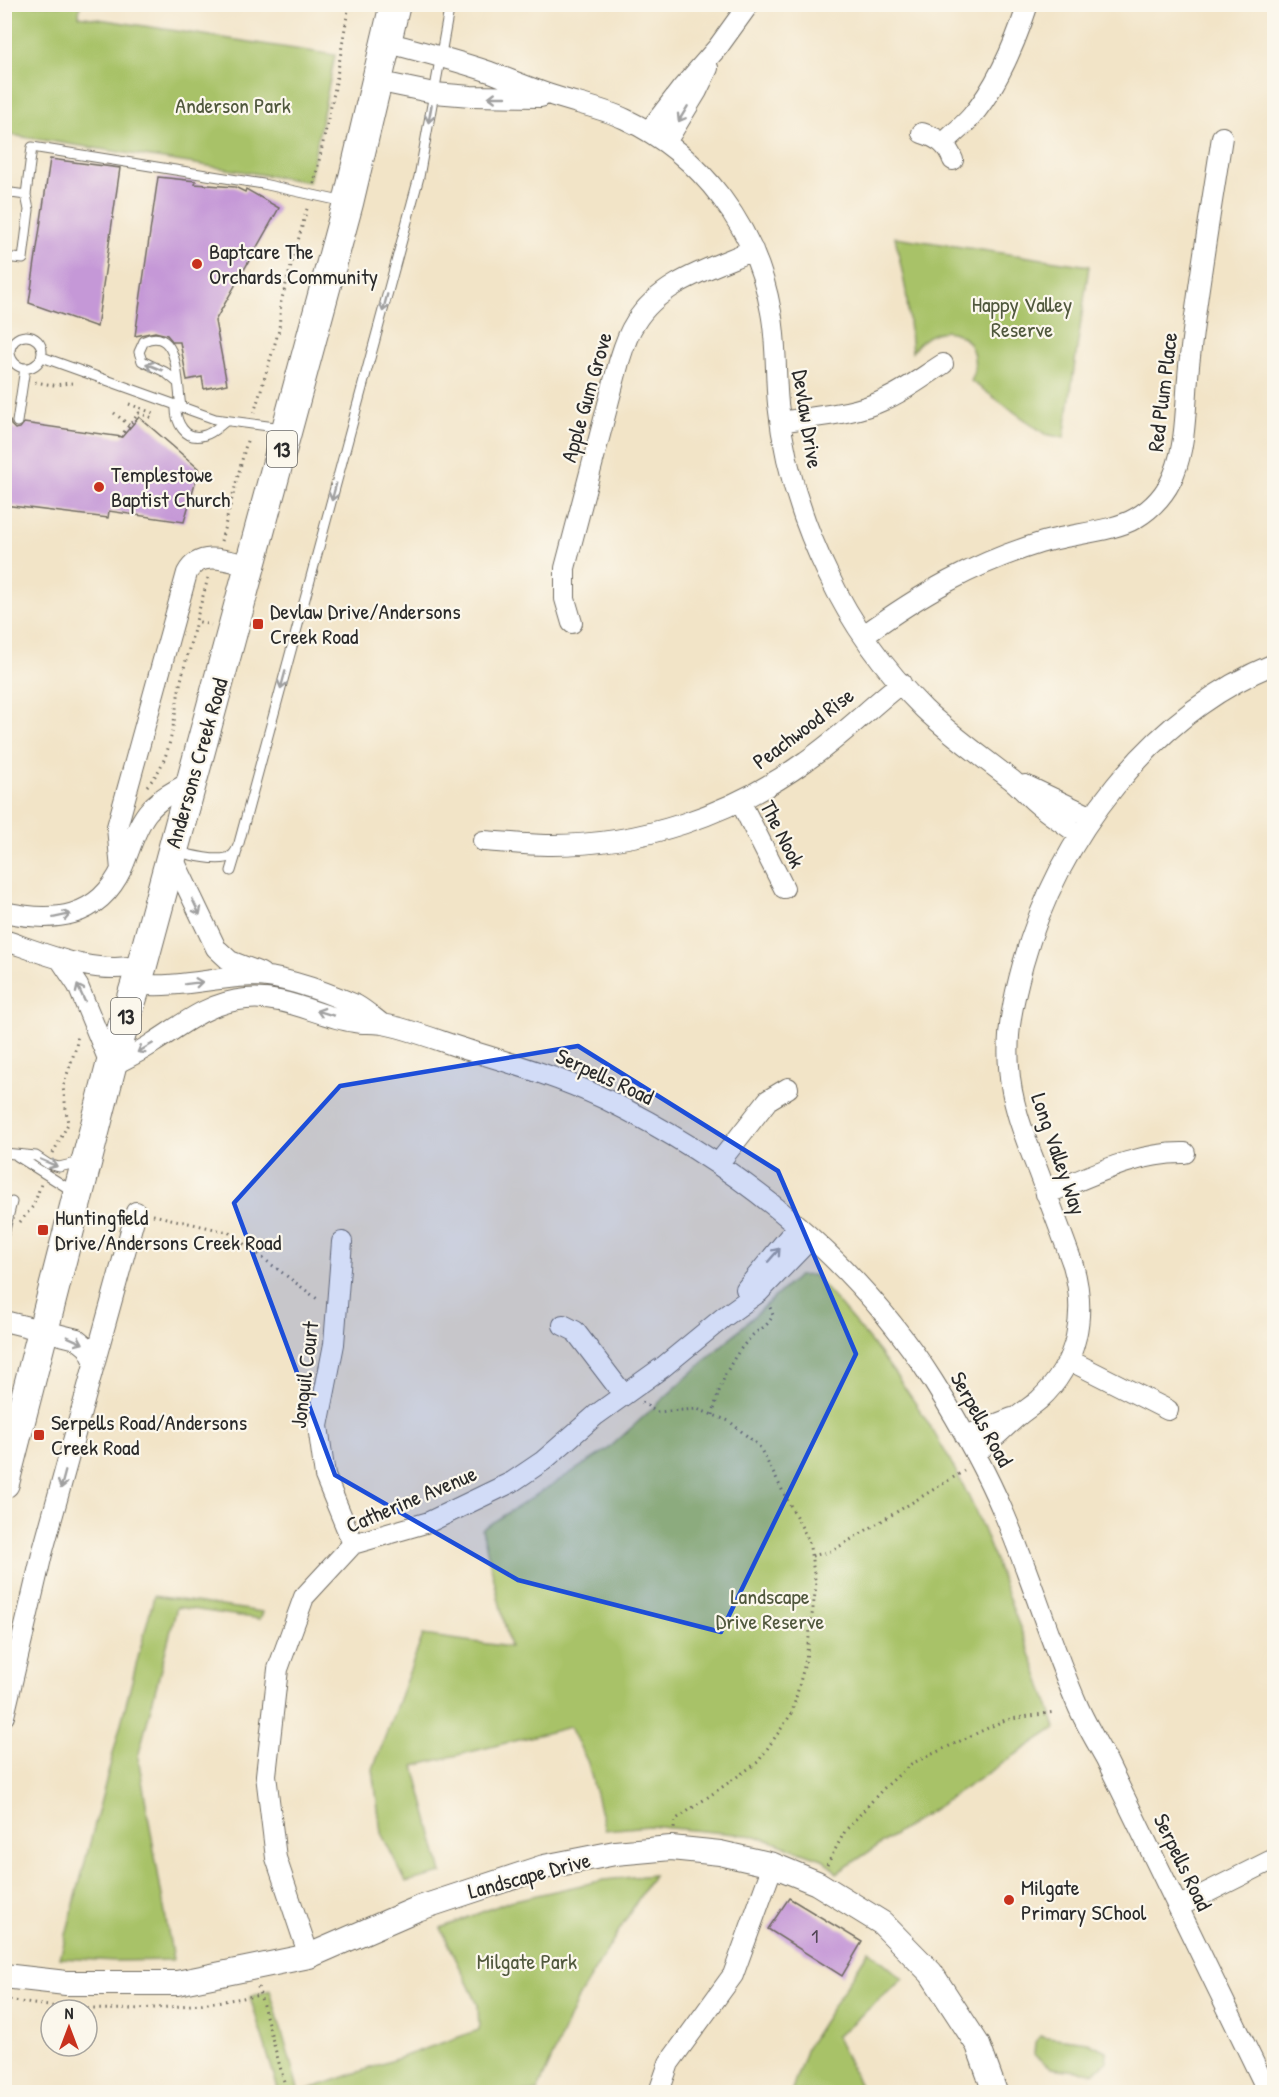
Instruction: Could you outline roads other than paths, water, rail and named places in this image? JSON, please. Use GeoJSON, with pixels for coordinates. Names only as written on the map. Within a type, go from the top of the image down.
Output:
{"type":"FeatureCollection","features":[{"type":"Feature","properties":{"kind":"main road","name":"Andersons Creek Road"},"geometry":{"type":"LineString","coordinates":[[385,42],[390,4]]}},
{"type":"Feature","properties":{"kind":"main road","name":"Andersons Creek Road"},"geometry":{"type":"LineString","coordinates":[[4,1483],[45,1331],[111,1066],[139,974],[348,203],[395,4]]}},
{"type":"Feature","properties":{"kind":"street"},"geometry":{"type":"LineString","coordinates":[[649,131],[718,47],[749,4]]}},
{"type":"Feature","properties":{"kind":"street"},"geometry":{"type":"LineString","coordinates":[[922,133],[937,138],[949,151],[992,86],[1011,50],[1028,4]]}},
{"type":"Feature","properties":{"kind":"street","name":"Devlaw Drive"},"geometry":{"type":"LineString","coordinates":[[385,42],[440,56],[556,97],[602,109],[649,131],[666,142],[699,171],[722,197],[753,250],[761,272],[771,313],[781,422],[793,481],[810,531],[845,607],[901,683],[923,708],[948,731],[1011,779],[1036,803],[1079,835]]}},
{"type":"Feature","properties":{"kind":"street"},"geometry":{"type":"LineString","coordinates":[[666,142],[697,91],[718,47]]}},
{"type":"Feature","properties":{"kind":"street","name":"Devlaw Drive"},"geometry":{"type":"LineString","coordinates":[[376,81],[434,93],[556,97]]}},
{"type":"Feature","properties":{"kind":"street","name":"Red Plum Place"},"geometry":{"type":"LineString","coordinates":[[864,635],[950,579],[1003,556],[1041,543],[1124,524],[1146,511],[1166,491],[1181,451],[1193,328],[1222,137]]}},
{"type":"Feature","properties":{"kind":"street","name":"Apple Gum Grove"},"geometry":{"type":"LineString","coordinates":[[572,623],[565,599],[567,560],[619,362],[630,332],[644,311],[664,292],[690,277],[753,250]]}},
{"type":"Feature","properties":{"kind":"street"},"geometry":{"type":"LineString","coordinates":[[781,422],[871,405],[898,393],[944,364]]}},
{"type":"Feature","properties":{"kind":"street"},"geometry":{"type":"LineString","coordinates":[[121,870],[122,861],[117,830],[187,573],[199,560],[214,558],[250,566]]}},
{"type":"Feature","properties":{"kind":"street","name":"Long Valley Way"},"geometry":{"type":"LineString","coordinates":[[978,1458],[1017,1417],[1040,1400],[1053,1385],[1069,1360],[1079,1327],[1079,1290],[1073,1265],[1020,1123],[1011,1089],[1008,1066],[1010,1018],[1017,985],[1037,921],[1049,892],[1079,835],[1143,754],[1172,727],[1235,684],[1275,664]]}},
{"type":"Feature","properties":{"kind":"street","name":"Peachwood Rise"},"geometry":{"type":"LineString","coordinates":[[483,841],[547,845],[614,840],[635,837],[681,824],[740,801],[776,781],[808,760],[901,683]]}},
{"type":"Feature","properties":{"kind":"street","name":"Devlaw Drive"},"geometry":{"type":"LineString","coordinates":[[1011,779],[1043,792],[1092,817]]}},
{"type":"Feature","properties":{"kind":"street"},"geometry":{"type":"LineString","coordinates":[[4,912],[38,918],[54,918],[86,908],[100,898],[113,884],[146,814],[164,797],[192,781]]}},
{"type":"Feature","properties":{"kind":"street","name":"The Nook"},"geometry":{"type":"LineString","coordinates":[[740,801],[784,888]]}},
{"type":"Feature","properties":{"kind":"street","name":"Serpells Road"},"geometry":{"type":"LineString","coordinates":[[172,852],[209,936],[222,955],[242,967],[279,980],[297,995],[354,1022],[382,1024],[499,1059],[571,1084],[633,1114],[690,1145],[767,1200],[804,1232],[861,1289],[932,1379],[978,1458],[1007,1520],[1079,1709],[1268,2092]]}},
{"type":"Feature","properties":{"kind":"street","name":"Serpells Road"},"geometry":{"type":"LineString","coordinates":[[4,940],[60,959],[102,968],[125,968],[169,986],[255,976],[279,980]]}},
{"type":"Feature","properties":{"kind":"street"},"geometry":{"type":"LineString","coordinates":[[60,959],[78,986],[111,1066]]}},
{"type":"Feature","properties":{"kind":"street","name":"Serpells Road"},"geometry":{"type":"LineString","coordinates":[[111,1066],[155,1042],[197,1014],[217,1005],[242,999],[274,999],[297,995]]}},
{"type":"Feature","properties":{"kind":"street"},"geometry":{"type":"LineString","coordinates":[[718,1164],[768,1100],[788,1088]]}},
{"type":"Feature","properties":{"kind":"street"},"geometry":{"type":"LineString","coordinates":[[1046,1194],[1136,1159],[1155,1154],[1185,1153]]}},
{"type":"Feature","properties":{"kind":"street"},"geometry":{"type":"LineString","coordinates":[[4,1716],[42,1554],[136,1212]]}},
{"type":"Feature","properties":{"kind":"street","name":"Catherine Avenue"},"geometry":{"type":"LineString","coordinates":[[309,1956],[276,1858],[266,1775],[278,1669],[304,1597],[353,1544],[429,1522],[512,1482],[543,1461],[596,1415],[663,1367],[724,1317],[759,1292],[804,1232]]}},
{"type":"Feature","properties":{"kind":"street","name":"Catherine Avenue"},"geometry":{"type":"LineString","coordinates":[[724,1317],[769,1260],[804,1232]]}},
{"type":"Feature","properties":{"kind":"street","name":"Jonquil Court"},"geometry":{"type":"LineString","coordinates":[[342,1242],[334,1344],[318,1426],[325,1476],[353,1544]]}},
{"type":"Feature","properties":{"kind":"street"},"geometry":{"type":"LineString","coordinates":[[4,1321],[72,1337],[88,1348],[95,1362]]}},
{"type":"Feature","properties":{"kind":"street"},"geometry":{"type":"LineString","coordinates":[[563,1325],[575,1331],[625,1393]]}},
{"type":"Feature","properties":{"kind":"street"},"geometry":{"type":"LineString","coordinates":[[1069,1360],[1168,1410]]}},
{"type":"Feature","properties":{"kind":"street","name":"Long Valley Way"},"geometry":{"type":"LineString","coordinates":[[965,1436],[995,1423],[1017,1417]]}},
{"type":"Feature","properties":{"kind":"street","name":"Landscape Drive"},"geometry":{"type":"LineString","coordinates":[[4,1976],[66,1983],[177,1983],[309,1956],[417,1909],[544,1867],[615,1853],[671,1848],[720,1853],[774,1865],[818,1883],[882,1923],[931,1973],[978,2044],[995,2092]]}},
{"type":"Feature","properties":{"kind":"street"},"geometry":{"type":"LineString","coordinates":[[1178,1907],[1269,1859]]}},
{"type":"Feature","properties":{"kind":"street"},"geometry":{"type":"LineString","coordinates":[[659,2092],[669,2063],[733,1976],[774,1865]]}},
{"type":"Feature","properties":{"kind":"lane"},"geometry":{"type":"LineString","coordinates":[[231,872],[419,177],[450,4]]}},
{"type":"Feature","properties":{"kind":"lane"},"geometry":{"type":"LineString","coordinates":[[4,256],[23,259],[29,210],[26,195],[32,147],[249,181],[348,203]]}},
{"type":"Feature","properties":{"kind":"lane"},"geometry":{"type":"LineString","coordinates":[[4,192],[26,195]]}},
{"type":"Feature","properties":{"kind":"lane"},"geometry":{"type":"LineString","coordinates":[[33,334],[41,344],[42,357],[36,366],[25,368],[17,366],[12,361],[6,347],[19,337],[33,334]]}},
{"type":"Feature","properties":{"kind":"lane"},"geometry":{"type":"LineString","coordinates":[[177,382],[165,372],[142,361],[139,352],[145,340],[161,339],[169,344],[173,354],[177,382],[178,424],[184,431],[192,435],[206,435],[226,421]]}},
{"type":"Feature","properties":{"kind":"lane"},"geometry":{"type":"LineString","coordinates":[[42,357],[226,421],[288,429]]}},
{"type":"Feature","properties":{"kind":"lane"},"geometry":{"type":"LineString","coordinates":[[17,422],[25,368]]}},
{"type":"Feature","properties":{"kind":"lane"},"geometry":{"type":"LineString","coordinates":[[172,852],[224,858],[232,856],[238,846]]}},
{"type":"Feature","properties":{"kind":"lane"},"geometry":{"type":"LineString","coordinates":[[8,1153],[36,1156],[48,1164],[64,1166],[88,1159]]}},
{"type":"Feature","properties":{"kind":"lane"},"geometry":{"type":"LineString","coordinates":[[8,1153],[29,1163],[79,1194]]}},
{"type":"Feature","properties":{"kind":"lane"},"geometry":{"type":"LineString","coordinates":[[6,1229],[12,1202]]}},
{"type":"Feature","properties":{"kind":"place","name":"Baptcare The Orchards Community"},"geometry":{"type":"Point","coordinates":[197,264]}},
{"type":"Feature","properties":{"kind":"place","name":"Templestowe Baptist Church"},"geometry":{"type":"Point","coordinates":[99,487]}},
{"type":"Feature","properties":{"kind":"place","name":"Devlaw Drive/Andersons Creek Road"},"geometry":{"type":"Point","coordinates":[258,624]}},
{"type":"Feature","properties":{"kind":"place","name":"Huntingfield Drive/Andersons Creek Road"},"geometry":{"type":"Point","coordinates":[43,1230]}},
{"type":"Feature","properties":{"kind":"place","name":"Serpells Road/Andersons Creek Road"},"geometry":{"type":"Point","coordinates":[39,1435]}},
{"type":"Feature","properties":{"kind":"place","name":"Milgate Primary SChool"},"geometry":{"type":"Point","coordinates":[1009,1900]}},
{"type":"Feature","properties":{"kind":"park label","name":"Anderson Park"},"geometry":{"type":"Point","coordinates":[233,105]}},
{"type":"Feature","properties":{"kind":"park label","name":"Happy Valley Reserve"},"geometry":{"type":"Point","coordinates":[1022,316]}},
{"type":"Feature","properties":{"kind":"park label","name":"Landscape Drive Reserve"},"geometry":{"type":"Point","coordinates":[770,1608]}},
{"type":"Feature","properties":{"kind":"park label","name":"Milgate Park"},"geometry":{"type":"Point","coordinates":[527,1961]}}]}
